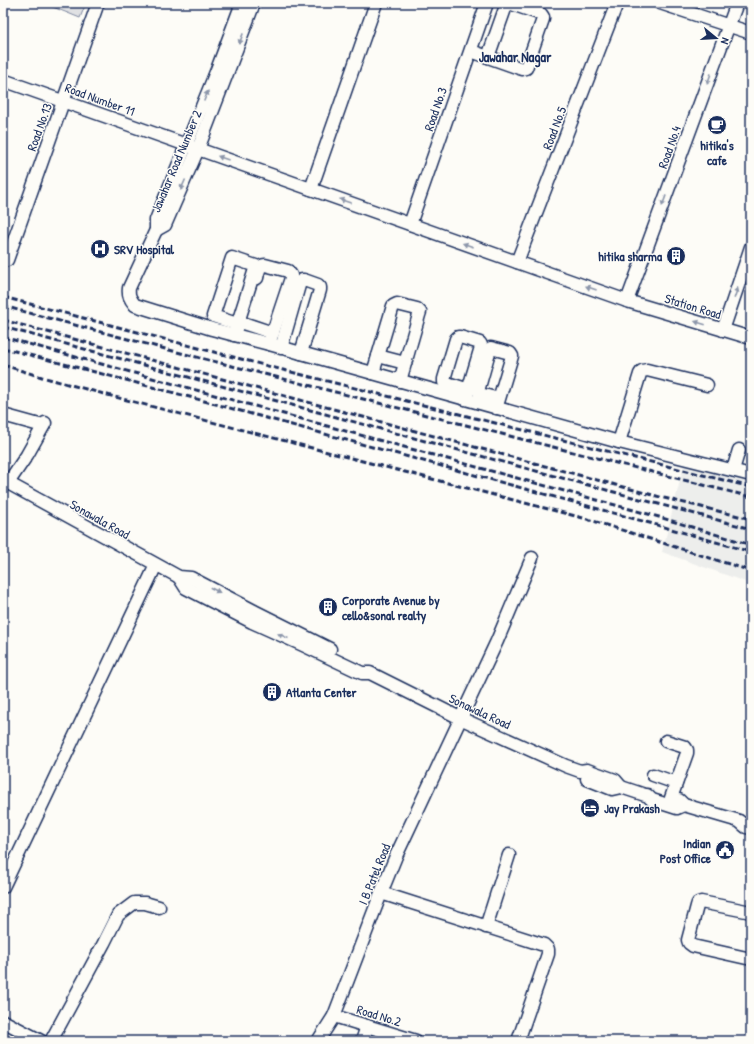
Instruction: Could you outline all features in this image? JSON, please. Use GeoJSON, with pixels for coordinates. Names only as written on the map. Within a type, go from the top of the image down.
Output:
{"type":"FeatureCollection","features":[{"type":"Feature","properties":{"kind":"street","name":"Road No.13"},"geometry":{"type":"LineString","coordinates":[[7,260],[98,3]]}},
{"type":"Feature","properties":{"kind":"street"},"geometry":{"type":"LineString","coordinates":[[311,189],[376,3]]}},
{"type":"Feature","properties":{"kind":"street","name":"Road No.5"},"geometry":{"type":"LineString","coordinates":[[517,262],[617,3]]}},
{"type":"Feature","properties":{"kind":"street"},"geometry":{"type":"LineString","coordinates":[[660,3],[751,33]]}},
{"type":"Feature","properties":{"kind":"street","name":"Road No.4"},"geometry":{"type":"LineString","coordinates":[[627,301],[737,3]]}},
{"type":"Feature","properties":{"kind":"street","name":"Jawahar Road Number 2"},"geometry":{"type":"LineString","coordinates":[[248,4],[198,149],[165,225],[156,230],[156,220],[218,67],[248,4]]}},
{"type":"Feature","properties":{"kind":"street"},"geometry":{"type":"LineString","coordinates":[[471,51],[522,68],[526,68],[528,65],[543,19],[541,14],[507,6],[487,5]]}},
{"type":"Feature","properties":{"kind":"street","name":"Road No.3"},"geometry":{"type":"LineString","coordinates":[[410,224],[487,5]]}},
{"type":"Feature","properties":{"kind":"street"},"geometry":{"type":"LineString","coordinates":[[488,57],[507,6]]}},
{"type":"Feature","properties":{"kind":"street","name":"Road Number 11"},"geometry":{"type":"LineString","coordinates":[[3,80],[410,224]]}},
{"type":"Feature","properties":{"kind":"street","name":"Station Road"},"geometry":{"type":"LineString","coordinates":[[410,224],[627,301],[751,338]]}},
{"type":"Feature","properties":{"kind":"street"},"geometry":{"type":"LineString","coordinates":[[156,230],[129,288],[128,293],[130,300],[135,305],[212,329],[238,330]]}},
{"type":"Feature","properties":{"kind":"street"},"geometry":{"type":"LineString","coordinates":[[724,330],[751,247]]}},
{"type":"Feature","properties":{"kind":"street"},"geometry":{"type":"LineString","coordinates":[[238,330],[256,266],[233,258],[231,259],[213,316],[238,330],[301,353],[400,381],[467,394],[619,442],[751,474]]}},
{"type":"Feature","properties":{"kind":"street"},"geometry":{"type":"LineString","coordinates":[[238,330],[261,266],[265,265],[288,271],[291,278],[274,342]]}},
{"type":"Feature","properties":{"kind":"street"},"geometry":{"type":"LineString","coordinates":[[274,342],[286,329],[300,282],[304,280],[318,285],[320,287],[301,353]]}},
{"type":"Feature","properties":{"kind":"street"},"geometry":{"type":"LineString","coordinates":[[373,373],[393,306],[397,304],[417,309],[419,310],[419,315],[400,381]]}},
{"type":"Feature","properties":{"kind":"street"},"geometry":{"type":"LineString","coordinates":[[212,329],[216,317]]}},
{"type":"Feature","properties":{"kind":"street"},"geometry":{"type":"LineString","coordinates":[[286,329],[307,334]]}},
{"type":"Feature","properties":{"kind":"street"},"geometry":{"type":"LineString","coordinates":[[378,356],[405,364]]}},
{"type":"Feature","properties":{"kind":"street"},"geometry":{"type":"LineString","coordinates":[[619,442],[642,371],[647,370],[707,385]]}},
{"type":"Feature","properties":{"kind":"street"},"geometry":{"type":"LineString","coordinates":[[3,415],[44,425],[27,455],[6,484]]}},
{"type":"Feature","properties":{"kind":"street"},"geometry":{"type":"LineString","coordinates":[[733,470],[739,450]]}},
{"type":"Feature","properties":{"kind":"street","name":"Sonawala Road"},"geometry":{"type":"LineString","coordinates":[[6,484],[179,577],[186,588],[252,622],[362,673],[370,673],[460,718],[580,771],[585,778],[612,788],[621,787],[647,795],[652,800],[677,808],[684,806],[745,820],[746,827],[751,828]]}},
{"type":"Feature","properties":{"kind":"street","name":"I B Patel Road"},"geometry":{"type":"LineString","coordinates":[[318,1041],[334,1016],[396,856],[497,641],[532,558]]}},
{"type":"Feature","properties":{"kind":"street"},"geometry":{"type":"LineString","coordinates":[[3,886],[156,565]]}},
{"type":"Feature","properties":{"kind":"street"},"geometry":{"type":"LineString","coordinates":[[666,741],[684,747],[687,750],[671,798]]}},
{"type":"Feature","properties":{"kind":"street"},"geometry":{"type":"LineString","coordinates":[[653,775],[676,783]]}},
{"type":"Feature","properties":{"kind":"street","name":"Sonawala Road"},"geometry":{"type":"LineString","coordinates":[[647,795],[654,793],[671,798],[679,801],[684,806]]}},
{"type":"Feature","properties":{"kind":"street"},"geometry":{"type":"LineString","coordinates":[[486,927],[509,855]]}},
{"type":"Feature","properties":{"kind":"street"},"geometry":{"type":"LineString","coordinates":[[381,893],[544,945],[548,949],[548,954],[518,1041]]}},
{"type":"Feature","properties":{"kind":"street"},"geometry":{"type":"LineString","coordinates":[[751,912],[701,902],[698,903],[688,940],[693,946],[751,959]]}},
{"type":"Feature","properties":{"kind":"street"},"geometry":{"type":"LineString","coordinates":[[51,1041],[118,915],[134,903],[145,903],[159,907]]}},
{"type":"Feature","properties":{"kind":"street","name":"Road No.2"},"geometry":{"type":"LineString","coordinates":[[334,1016],[367,1026],[401,1039],[416,1041]]}},
{"type":"Feature","properties":{"kind":"street"},"geometry":{"type":"LineString","coordinates":[[3,1022],[41,1041]]}},
{"type":"Feature","properties":{"kind":"street"},"geometry":{"type":"LineString","coordinates":[[364,1041],[367,1026]]}},
{"type":"Feature","properties":{"kind":"shaded area"},"geometry":{"type":"Polygon","coordinates":[[[43,3],[86,3],[80,18],[43,3]]]}},
{"type":"Feature","properties":{"kind":"shaded area"},"geometry":{"type":"Polygon","coordinates":[[[686,457],[751,472],[751,584],[662,552],[686,457]]]}},
{"type":"Feature","properties":{"kind":"railway"},"geometry":{"type":"LineString","coordinates":[[3,297],[283,370],[751,487]]}},
{"type":"Feature","properties":{"kind":"railway"},"geometry":{"type":"LineString","coordinates":[[3,306],[173,351],[751,497]]}},
{"type":"Feature","properties":{"kind":"railway"},"geometry":{"type":"LineString","coordinates":[[3,320],[664,498],[751,519]]}},
{"type":"Feature","properties":{"kind":"railway"},"geometry":{"type":"LineString","coordinates":[[3,327],[751,529]]}},
{"type":"Feature","properties":{"kind":"railway"},"geometry":{"type":"LineString","coordinates":[[3,337],[659,517],[751,545]]}},
{"type":"Feature","properties":{"kind":"railway"},"geometry":{"type":"LineString","coordinates":[[3,348],[175,393],[751,552]]}},
{"type":"Feature","properties":{"kind":"railway"},"geometry":{"type":"LineString","coordinates":[[3,365],[115,397],[587,519],[751,571]]}},
{"type":"Feature","properties":{"kind":"place","name":"hitika's cafe"},"geometry":{"type":"Point","coordinates":[717,125]}},
{"type":"Feature","properties":{"kind":"place","name":"SRV Hospital"},"geometry":{"type":"Point","coordinates":[100,249]}},
{"type":"Feature","properties":{"kind":"place","name":"hitika sharma"},"geometry":{"type":"Point","coordinates":[676,256]}},
{"type":"Feature","properties":{"kind":"place","name":"Corporate Avenue by cello&sonal realty"},"geometry":{"type":"Point","coordinates":[328,607]}},
{"type":"Feature","properties":{"kind":"place","name":"Atlanta Center"},"geometry":{"type":"Point","coordinates":[272,692]}},
{"type":"Feature","properties":{"kind":"place","name":"Jay Prakash"},"geometry":{"type":"Point","coordinates":[590,808]}},
{"type":"Feature","properties":{"kind":"place","name":"Indian Post Office"},"geometry":{"type":"Point","coordinates":[725,850]}},
{"type":"Feature","properties":{"kind":"district","name":"Jawahar Nagar"},"geometry":{"type":"Point","coordinates":[515,57]}}]}
